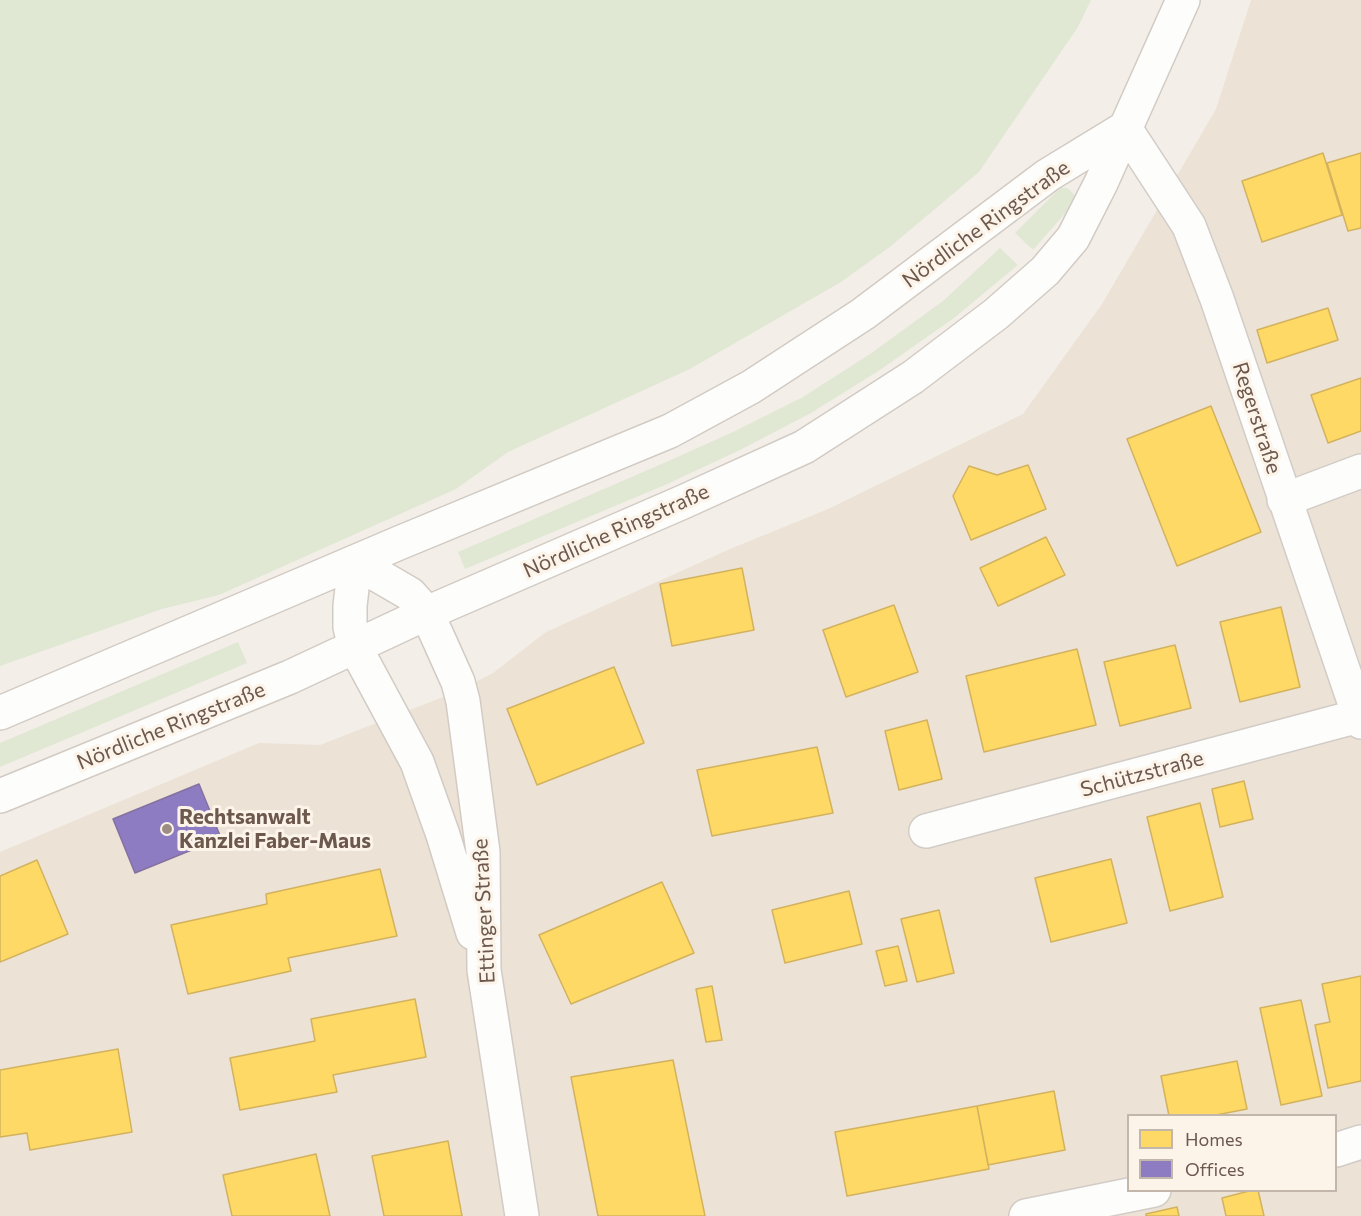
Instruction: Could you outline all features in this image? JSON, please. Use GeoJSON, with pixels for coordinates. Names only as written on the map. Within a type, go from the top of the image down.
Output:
{"type":"FeatureCollection","features":[{"type":"Feature","properties":{"kind":"main road","name":"Nördliche Ringstraße"},"geometry":{"type":"LineString","coordinates":[[0,796],[259,690],[427,612],[683,502],[804,447],[913,377],[996,314],[1045,271],[1073,238],[1101,183],[1183,0]]}},
{"type":"Feature","properties":{"kind":"main road","name":"Nördliche Ringstraße"},"geometry":{"type":"LineString","coordinates":[[0,713],[670,430],[751,387],[863,314],[1048,176],[1125,128]]}},
{"type":"Feature","properties":{"kind":"main road","name":"Regerstraße"},"geometry":{"type":"LineString","coordinates":[[1125,128],[1189,226],[1217,299],[1360,719]]}},
{"type":"Feature","properties":{"kind":"main road"},"geometry":{"type":"LineString","coordinates":[[1284,500],[1361,471]]}},
{"type":"Feature","properties":{"kind":"main road"},"geometry":{"type":"LineString","coordinates":[[427,612],[410,594],[355,562],[350,616],[355,647],[417,762],[443,835],[484,970]]}},
{"type":"Feature","properties":{"kind":"main road","name":"Ettinger Straße"},"geometry":{"type":"LineString","coordinates":[[427,612],[458,682],[463,701],[483,852],[484,970],[522,1216]]}},
{"type":"Feature","properties":{"kind":"main road","name":"Schützstraße"},"geometry":{"type":"LineString","coordinates":[[926,831],[1360,719]]}},
{"type":"Feature","properties":{"kind":"main road"},"geometry":{"type":"LineString","coordinates":[[1337,1149],[1361,1142]]}},
{"type":"Feature","properties":{"kind":"main road"},"geometry":{"type":"LineString","coordinates":[[1026,1216],[1149,1192]]}},
{"type":"Feature","properties":{"kind":"shaded area"},"geometry":{"type":"Polygon","coordinates":[[[1251,0],[1361,0],[1361,1216],[0,1216],[0,852],[259,743],[320,745],[456,692],[493,673],[546,632],[730,549],[828,509],[1023,414],[1102,304],[1216,109],[1251,0]]]}},
{"type":"Feature","properties":{"kind":"green space"},"geometry":{"type":"Polygon","coordinates":[[[0,0],[1091,0],[1078,27],[979,172],[891,246],[841,282],[690,369],[508,452],[456,489],[219,595],[162,609],[0,666],[0,0]]]}},
{"type":"Feature","properties":{"kind":"green space"},"geometry":{"type":"Polygon","coordinates":[[[1060,188],[1067,188],[1071,191],[1075,196],[1075,202],[1033,250],[1015,233],[1060,188]]]}},
{"type":"Feature","properties":{"kind":"green space"},"geometry":{"type":"Polygon","coordinates":[[[1000,248],[1018,265],[954,318],[880,370],[811,413],[665,485],[465,569],[458,552],[731,433],[803,397],[870,354],[943,301],[1000,248]]]}},
{"type":"Feature","properties":{"kind":"green space"},"geometry":{"type":"Polygon","coordinates":[[[238,642],[247,663],[0,767],[0,743],[238,642]]]}},
{"type":"Feature","properties":{"kind":"building: Homes"},"geometry":{"type":"Polygon","coordinates":[[[1323,153],[1342,215],[1262,242],[1242,181],[1323,153]]]}},
{"type":"Feature","properties":{"kind":"building: Homes"},"geometry":{"type":"Polygon","coordinates":[[[1361,153],[1361,228],[1348,231],[1327,163],[1361,153]]]}},
{"type":"Feature","properties":{"kind":"building: Homes"},"geometry":{"type":"Polygon","coordinates":[[[1328,308],[1338,340],[1267,363],[1257,330],[1328,308]]]}},
{"type":"Feature","properties":{"kind":"building: Homes"},"geometry":{"type":"Polygon","coordinates":[[[1361,378],[1361,431],[1328,443],[1311,395],[1361,378]]]}},
{"type":"Feature","properties":{"kind":"building: Homes"},"geometry":{"type":"Polygon","coordinates":[[[1211,406],[1261,532],[1177,566],[1127,439],[1211,406]]]}},
{"type":"Feature","properties":{"kind":"building: Homes"},"geometry":{"type":"Polygon","coordinates":[[[1028,465],[1046,509],[971,540],[953,496],[969,466],[997,475],[1028,465]]]}},
{"type":"Feature","properties":{"kind":"building: Homes"},"geometry":{"type":"Polygon","coordinates":[[[1046,537],[1065,575],[998,606],[980,568],[1046,537]]]}},
{"type":"Feature","properties":{"kind":"building: Homes"},"geometry":{"type":"Polygon","coordinates":[[[742,568],[754,630],[672,646],[660,584],[742,568]]]}},
{"type":"Feature","properties":{"kind":"building: Homes"},"geometry":{"type":"Polygon","coordinates":[[[894,605],[918,672],[846,697],[823,630],[894,605]]]}},
{"type":"Feature","properties":{"kind":"building: Homes"},"geometry":{"type":"Polygon","coordinates":[[[1281,607],[1300,687],[1240,702],[1220,622],[1281,607]]]}},
{"type":"Feature","properties":{"kind":"building: Homes"},"geometry":{"type":"Polygon","coordinates":[[[1175,645],[1191,708],[1120,726],[1104,662],[1175,645]]]}},
{"type":"Feature","properties":{"kind":"building: Homes"},"geometry":{"type":"Polygon","coordinates":[[[1077,649],[1096,725],[984,752],[966,676],[1077,649]]]}},
{"type":"Feature","properties":{"kind":"building: Homes"},"geometry":{"type":"Polygon","coordinates":[[[614,667],[644,743],[537,785],[507,709],[614,667]]]}},
{"type":"Feature","properties":{"kind":"building: Homes"},"geometry":{"type":"Polygon","coordinates":[[[927,720],[942,779],[899,790],[885,731],[927,720]]]}},
{"type":"Feature","properties":{"kind":"building: Homes"},"geometry":{"type":"Polygon","coordinates":[[[817,747],[833,813],[712,836],[697,770],[817,747]]]}},
{"type":"Feature","properties":{"kind":"building: Homes"},"geometry":{"type":"Polygon","coordinates":[[[1244,781],[1253,819],[1220,827],[1212,789],[1244,781]]]}},
{"type":"Feature","properties":{"kind":"building: Homes"},"geometry":{"type":"Polygon","coordinates":[[[1200,803],[1223,897],[1170,911],[1147,817],[1200,803]]]}},
{"type":"Feature","properties":{"kind":"building: Homes"},"geometry":{"type":"Polygon","coordinates":[[[1111,859],[1127,923],[1051,942],[1035,878],[1111,859]]]}},
{"type":"Feature","properties":{"kind":"building: Homes"},"geometry":{"type":"Polygon","coordinates":[[[37,860],[68,934],[0,962],[0,876],[37,860]]]}},
{"type":"Feature","properties":{"kind":"building: Homes"},"geometry":{"type":"Polygon","coordinates":[[[380,869],[397,936],[288,958],[291,971],[188,994],[171,925],[267,904],[266,894],[380,869]]]}},
{"type":"Feature","properties":{"kind":"building: Homes"},"geometry":{"type":"Polygon","coordinates":[[[662,882],[694,953],[571,1004],[539,935],[662,882]]]}},
{"type":"Feature","properties":{"kind":"building: Homes"},"geometry":{"type":"Polygon","coordinates":[[[849,891],[862,944],[785,963],[772,910],[849,891]]]}},
{"type":"Feature","properties":{"kind":"building: Homes"},"geometry":{"type":"Polygon","coordinates":[[[939,910],[954,973],[917,982],[901,919],[939,910]]]}},
{"type":"Feature","properties":{"kind":"building: Homes"},"geometry":{"type":"Polygon","coordinates":[[[898,946],[907,981],[885,986],[876,951],[898,946]]]}},
{"type":"Feature","properties":{"kind":"building: Homes"},"geometry":{"type":"Polygon","coordinates":[[[1361,976],[1361,1081],[1328,1088],[1315,1025],[1330,1022],[1322,984],[1361,976]]]}},
{"type":"Feature","properties":{"kind":"building: Homes"},"geometry":{"type":"Polygon","coordinates":[[[712,986],[722,1040],[706,1042],[696,989],[712,986]]]}},
{"type":"Feature","properties":{"kind":"building: Homes"},"geometry":{"type":"Polygon","coordinates":[[[415,999],[426,1057],[333,1075],[337,1092],[240,1110],[230,1058],[315,1041],[311,1019],[415,999]]]}},
{"type":"Feature","properties":{"kind":"building: Homes"},"geometry":{"type":"Polygon","coordinates":[[[1301,1000],[1322,1096],[1281,1105],[1260,1008],[1301,1000]]]}},
{"type":"Feature","properties":{"kind":"building: Homes"},"geometry":{"type":"Polygon","coordinates":[[[118,1049],[132,1132],[30,1150],[27,1133],[0,1137],[0,1070],[118,1049]]]}},
{"type":"Feature","properties":{"kind":"building: Homes"},"geometry":{"type":"Polygon","coordinates":[[[673,1060],[705,1216],[598,1216],[571,1077],[673,1060]]]}},
{"type":"Feature","properties":{"kind":"building: Homes"},"geometry":{"type":"Polygon","coordinates":[[[1237,1061],[1247,1109],[1221,1114],[1169,1114],[1161,1076],[1237,1061]]]}},
{"type":"Feature","properties":{"kind":"building: Homes"},"geometry":{"type":"Polygon","coordinates":[[[1054,1091],[1065,1150],[988,1165],[977,1106],[1054,1091]]]}},
{"type":"Feature","properties":{"kind":"building: Homes"},"geometry":{"type":"Polygon","coordinates":[[[977,1106],[989,1169],[847,1196],[835,1132],[977,1106]]]}},
{"type":"Feature","properties":{"kind":"building: Homes"},"geometry":{"type":"Polygon","coordinates":[[[448,1141],[462,1216],[384,1216],[372,1156],[448,1141]]]}},
{"type":"Feature","properties":{"kind":"building: Homes"},"geometry":{"type":"Polygon","coordinates":[[[316,1154],[330,1216],[232,1216],[223,1175],[316,1154]]]}},
{"type":"Feature","properties":{"kind":"building: Homes"},"geometry":{"type":"Polygon","coordinates":[[[1245,1192],[1258,1192],[1264,1216],[1226,1216],[1222,1198],[1245,1192]]]}},
{"type":"Feature","properties":{"kind":"building: Homes"},"geometry":{"type":"Polygon","coordinates":[[[1177,1207],[1179,1216],[1146,1216],[1146,1214],[1177,1207]]]}},
{"type":"Feature","properties":{"kind":"building: Offices","name":"Rechtsanwalt Kanzlei Faber-Maus"},"geometry":{"type":"Polygon","coordinates":[[[199,784],[221,838],[135,873],[113,819],[199,784]]]}},
{"type":"Feature","properties":{"kind":"place","name":"Rechtsanwalt Kanzlei Faber-Maus"},"geometry":{"type":"Point","coordinates":[167,829]}}]}
